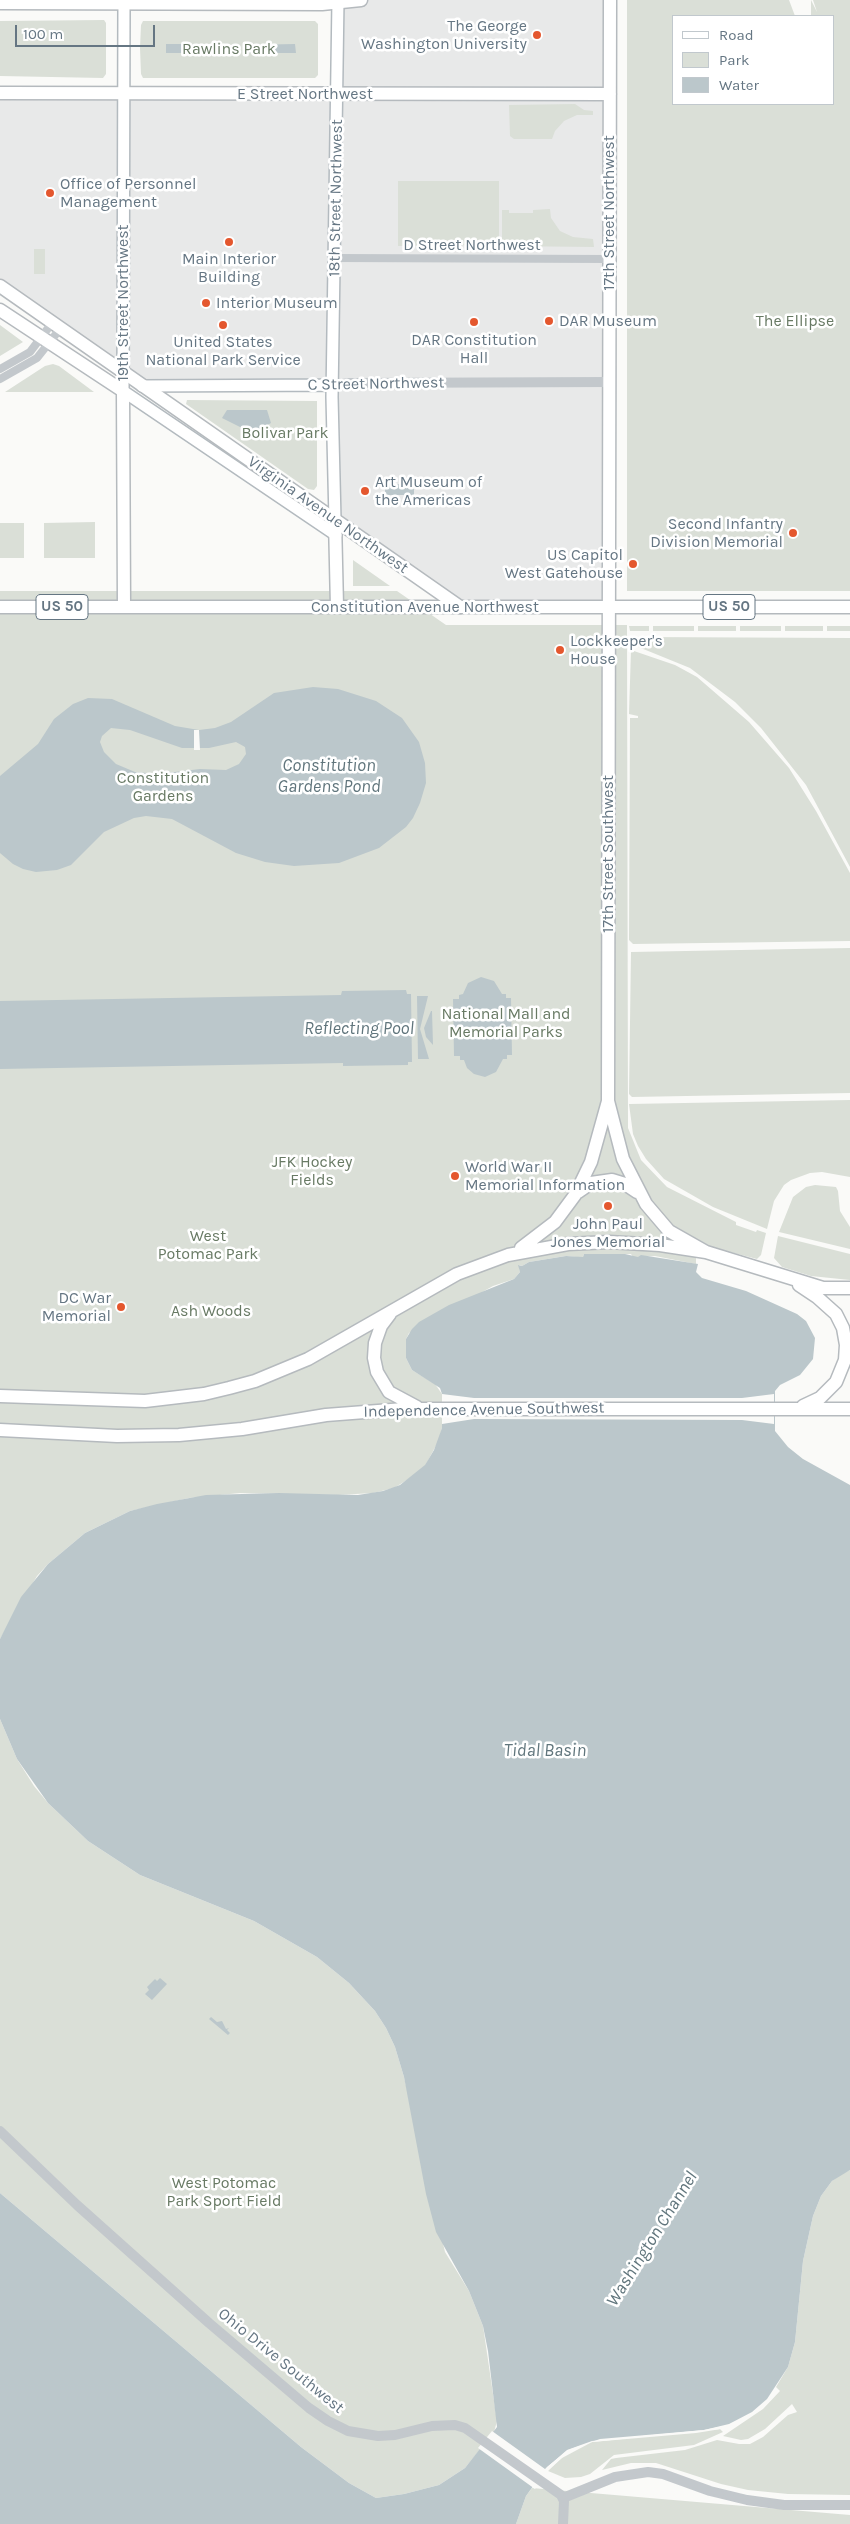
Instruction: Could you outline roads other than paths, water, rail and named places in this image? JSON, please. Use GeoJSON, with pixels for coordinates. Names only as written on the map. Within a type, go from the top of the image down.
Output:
{"type":"FeatureCollection","features":[{"type":"Feature","properties":{"kind":"main road"},"geometry":{"type":"LineString","coordinates":[[0,3],[338,2],[360,0]]}},
{"type":"Feature","properties":{"kind":"main road","name":"17th Street Northwest"},"geometry":{"type":"LineString","coordinates":[[609,607],[610,0]]}},
{"type":"Feature","properties":{"kind":"main road","name":"19th Street Northwest"},"geometry":{"type":"LineString","coordinates":[[124,2],[124,606]]}},
{"type":"Feature","properties":{"kind":"main road","name":"18th Street Northwest"},"geometry":{"type":"LineString","coordinates":[[337,607],[332,419],[336,258],[338,2]]}},
{"type":"Feature","properties":{"kind":"main road","name":"E Street Northwest"},"geometry":{"type":"LineString","coordinates":[[0,93],[610,94]]}},
{"type":"Feature","properties":{"kind":"main road","name":"Virginia Avenue Northwest"},"geometry":{"type":"LineString","coordinates":[[0,286],[460,607]]}},
{"type":"Feature","properties":{"kind":"main road","name":"Virginia Avenue Northwest"},"geometry":{"type":"LineString","coordinates":[[0,310],[336,535]]}},
{"type":"Feature","properties":{"kind":"main road","name":"C Street Northwest"},"geometry":{"type":"LineString","coordinates":[[142,386],[334,385]]}},
{"type":"Feature","properties":{"kind":"main road","name":"Constitution Avenue Northwest"},"geometry":{"type":"LineString","coordinates":[[0,607],[850,607]]}},
{"type":"Feature","properties":{"kind":"main road","name":"17th Street Southwest"},"geometry":{"type":"LineString","coordinates":[[609,607],[608,1101],[618,1144],[639,1193],[653,1214],[669,1231],[706,1252]]}},
{"type":"Feature","properties":{"kind":"main road","name":"17th Street Southwest"},"geometry":{"type":"LineString","coordinates":[[508,1256],[531,1242],[548,1228],[575,1195],[591,1162],[608,1101]]}},
{"type":"Feature","properties":{"kind":"main road"},"geometry":{"type":"LineString","coordinates":[[575,1195],[591,1183],[604,1180],[618,1182],[639,1193]]}},
{"type":"Feature","properties":{"kind":"main road"},"geometry":{"type":"LineString","coordinates":[[0,1396],[127,1401],[204,1394],[255,1380],[308,1359],[458,1274],[508,1256],[556,1245],[609,1242],[660,1245],[706,1252],[850,1296]]}},
{"type":"Feature","properties":{"kind":"main road"},"geometry":{"type":"LineString","coordinates":[[780,1274],[829,1307],[840,1321],[846,1345],[842,1368],[832,1388],[814,1402],[796,1408]]}},
{"type":"Feature","properties":{"kind":"main road"},"geometry":{"type":"LineString","coordinates":[[823,1288],[850,1288]]}},
{"type":"Feature","properties":{"kind":"main road"},"geometry":{"type":"LineString","coordinates":[[395,1309],[381,1326],[376,1337],[374,1358],[377,1372],[385,1387],[395,1396],[424,1409]]}},
{"type":"Feature","properties":{"kind":"main road","name":"Independence Avenue Southwest"},"geometry":{"type":"LineString","coordinates":[[0,1430],[117,1436],[179,1435],[242,1429],[340,1414],[440,1408],[850,1409]]}},
{"type":"Feature","properties":{"kind":"street","name":"D Street Northwest"},"geometry":{"type":"LineString","coordinates":[[336,258],[609,259]]}},
{"type":"Feature","properties":{"kind":"street"},"geometry":{"type":"LineString","coordinates":[[0,379],[32,362],[56,326]]}},
{"type":"Feature","properties":{"kind":"street"},"geometry":{"type":"LineString","coordinates":[[0,369],[46,341]]}},
{"type":"Feature","properties":{"kind":"street","name":"C Street Northwest"},"geometry":{"type":"LineString","coordinates":[[334,385],[350,383],[609,382]]}},
{"type":"Feature","properties":{"kind":"street","name":"Ohio Drive Southwest"},"geometry":{"type":"LineString","coordinates":[[0,2131],[77,2205],[202,2317],[309,2408],[328,2421],[348,2431],[368,2436],[395,2434],[445,2425],[465,2428],[544,2481],[563,2498]]}},
{"type":"Feature","properties":{"kind":"street"},"geometry":{"type":"LineString","coordinates":[[563,2524],[563,2498],[615,2477],[648,2472],[663,2474],[716,2492],[753,2501],[797,2505],[850,2505]]}},
{"type":"Feature","properties":{"kind":"water"},"geometry":{"type":"Polygon","coordinates":[[[166,44],[216,44],[216,53],[166,53],[166,44]]]}},
{"type":"Feature","properties":{"kind":"water"},"geometry":{"type":"Polygon","coordinates":[[[295,44],[296,53],[246,53],[246,45],[295,44]]]}},
{"type":"Feature","properties":{"kind":"water"},"geometry":{"type":"Polygon","coordinates":[[[227,410],[267,410],[271,423],[252,433],[222,418],[227,410]]]}},
{"type":"Feature","properties":{"kind":"water"},"geometry":{"type":"Polygon","coordinates":[[[385,484],[414,484],[414,495],[385,495],[385,484]]]}},
{"type":"Feature","properties":{"kind":"water","name":"Constitution Gardens Pond"},"geometry":{"type":"Polygon","coordinates":[[[313,687],[338,689],[376,701],[402,718],[419,742],[425,763],[426,783],[420,803],[413,818],[406,827],[379,848],[339,863],[294,866],[265,862],[236,853],[172,819],[146,816],[134,818],[104,832],[71,865],[57,870],[36,872],[23,869],[13,864],[0,853],[0,776],[38,744],[54,719],[73,704],[88,698],[112,699],[175,726],[199,730],[215,728],[231,722],[274,693],[313,687]],[[111,728],[102,736],[100,742],[104,752],[116,764],[135,772],[158,774],[200,769],[226,770],[239,764],[246,754],[245,747],[236,742],[209,748],[182,748],[130,730],[111,728]]]}},
{"type":"Feature","properties":{"kind":"water"},"geometry":{"type":"Polygon","coordinates":[[[481,977],[494,981],[502,994],[506,994],[506,998],[511,998],[512,1055],[507,1055],[507,1059],[503,1059],[496,1072],[485,1077],[474,1074],[467,1068],[464,1060],[460,1060],[460,1056],[454,1056],[453,999],[459,999],[459,995],[463,994],[468,983],[481,977]]]}},
{"type":"Feature","properties":{"kind":"water","name":"Reflecting Pool"},"geometry":{"type":"Polygon","coordinates":[[[406,990],[407,994],[411,994],[412,1062],[408,1062],[408,1065],[343,1066],[343,1063],[0,1069],[0,1001],[341,995],[342,991],[406,990]]]}},
{"type":"Feature","properties":{"kind":"water"},"geometry":{"type":"Polygon","coordinates":[[[417,996],[428,996],[420,1029],[429,1059],[418,1059],[417,996]]]}},
{"type":"Feature","properties":{"kind":"water"},"geometry":{"type":"Polygon","coordinates":[[[431,1011],[433,1045],[426,1037],[424,1028],[431,1011]]]}},
{"type":"Feature","properties":{"kind":"water","name":"Tidal Basin"},"geometry":{"type":"Polygon","coordinates":[[[584,1254],[625,1254],[638,1257],[641,1255],[698,1264],[696,1272],[702,1278],[746,1291],[797,1314],[806,1321],[815,1338],[813,1359],[800,1375],[780,1385],[775,1391],[775,1431],[788,1447],[803,1459],[850,1485],[850,2170],[832,2181],[821,2196],[813,2216],[803,2261],[795,2342],[788,2367],[767,2399],[752,2412],[729,2424],[704,2430],[600,2439],[568,2450],[547,2467],[526,2496],[516,2524],[0,2524],[0,2193],[301,2447],[349,2483],[376,2498],[404,2494],[439,2485],[465,2468],[497,2427],[488,2351],[483,2326],[469,2291],[436,2232],[426,2194],[404,2077],[395,2047],[386,2028],[375,2011],[349,1983],[317,1957],[254,1921],[140,1875],[88,1841],[48,1803],[17,1759],[0,1719],[0,1639],[21,1597],[48,1564],[85,1533],[130,1511],[206,1495],[279,1493],[358,1495],[383,1491],[400,1485],[425,1465],[434,1450],[442,1428],[442,1394],[440,1388],[412,1370],[406,1358],[406,1339],[412,1329],[419,1322],[449,1305],[514,1279],[520,1272],[518,1265],[522,1266],[529,1262],[566,1256],[583,1257],[584,1254]]]}},
{"type":"Feature","properties":{"kind":"water"},"geometry":{"type":"Polygon","coordinates":[[[160,1978],[167,1984],[152,2000],[145,1994],[149,1990],[147,1987],[155,1979],[157,1981],[160,1978]]]}},
{"type":"Feature","properties":{"kind":"water"},"geometry":{"type":"Polygon","coordinates":[[[211,2017],[217,2022],[222,2021],[226,2029],[229,2028],[227,2030],[230,2033],[228,2035],[209,2019],[211,2017]]]}},
{"type":"Feature","properties":{"kind":"place","name":"The George Washington University"},"geometry":{"type":"Point","coordinates":[537,35]}},
{"type":"Feature","properties":{"kind":"place","name":"Office of Personnel Management"},"geometry":{"type":"Point","coordinates":[50,193]}},
{"type":"Feature","properties":{"kind":"place","name":"Main Interior Building"},"geometry":{"type":"Point","coordinates":[229,242]}},
{"type":"Feature","properties":{"kind":"place","name":"Interior Museum"},"geometry":{"type":"Point","coordinates":[206,303]}},
{"type":"Feature","properties":{"kind":"place","name":"DAR Museum"},"geometry":{"type":"Point","coordinates":[549,321]}},
{"type":"Feature","properties":{"kind":"place","name":"DAR Constitution Hall"},"geometry":{"type":"Point","coordinates":[474,322]}},
{"type":"Feature","properties":{"kind":"place","name":"United States National Park Service"},"geometry":{"type":"Point","coordinates":[223,325]}},
{"type":"Feature","properties":{"kind":"place","name":"Art Museum of the Americas"},"geometry":{"type":"Point","coordinates":[365,491]}},
{"type":"Feature","properties":{"kind":"place","name":"Second Infantry Division Memorial"},"geometry":{"type":"Point","coordinates":[793,533]}},
{"type":"Feature","properties":{"kind":"place","name":"US Capitol West Gatehouse"},"geometry":{"type":"Point","coordinates":[633,564]}},
{"type":"Feature","properties":{"kind":"place","name":"Lockkeeper's House"},"geometry":{"type":"Point","coordinates":[560,650]}},
{"type":"Feature","properties":{"kind":"place","name":"World War II Memorial Information"},"geometry":{"type":"Point","coordinates":[455,1176]}},
{"type":"Feature","properties":{"kind":"place","name":"John Paul Jones Memorial"},"geometry":{"type":"Point","coordinates":[608,1206]}},
{"type":"Feature","properties":{"kind":"place","name":"DC War Memorial"},"geometry":{"type":"Point","coordinates":[121,1307]}},
{"type":"Feature","properties":{"kind":"park label","name":"Rawlins Park"},"geometry":{"type":"Point","coordinates":[229,49]}},
{"type":"Feature","properties":{"kind":"park label","name":"The Ellipse"},"geometry":{"type":"Point","coordinates":[795,321]}},
{"type":"Feature","properties":{"kind":"park label","name":"Bolivar Park"},"geometry":{"type":"Point","coordinates":[285,433]}},
{"type":"Feature","properties":{"kind":"park label","name":"Constitution Gardens"},"geometry":{"type":"Point","coordinates":[163,787]}},
{"type":"Feature","properties":{"kind":"park label","name":"National Mall and Memorial Parks"},"geometry":{"type":"Point","coordinates":[506,1023]}},
{"type":"Feature","properties":{"kind":"park label","name":"JFK Hockey Fields"},"geometry":{"type":"Point","coordinates":[312,1171]}},
{"type":"Feature","properties":{"kind":"park label","name":"West Potomac Park"},"geometry":{"type":"Point","coordinates":[208,1245]}},
{"type":"Feature","properties":{"kind":"park label","name":"Ash Woods"},"geometry":{"type":"Point","coordinates":[211,1311]}},
{"type":"Feature","properties":{"kind":"park label","name":"West Potomac Park Sport Field"},"geometry":{"type":"Point","coordinates":[224,2192]}},
{"type":"Feature","properties":{"kind":"water label","name":"Washington Channel"},"geometry":{"type":"Point","coordinates":[652,2239]}}]}
